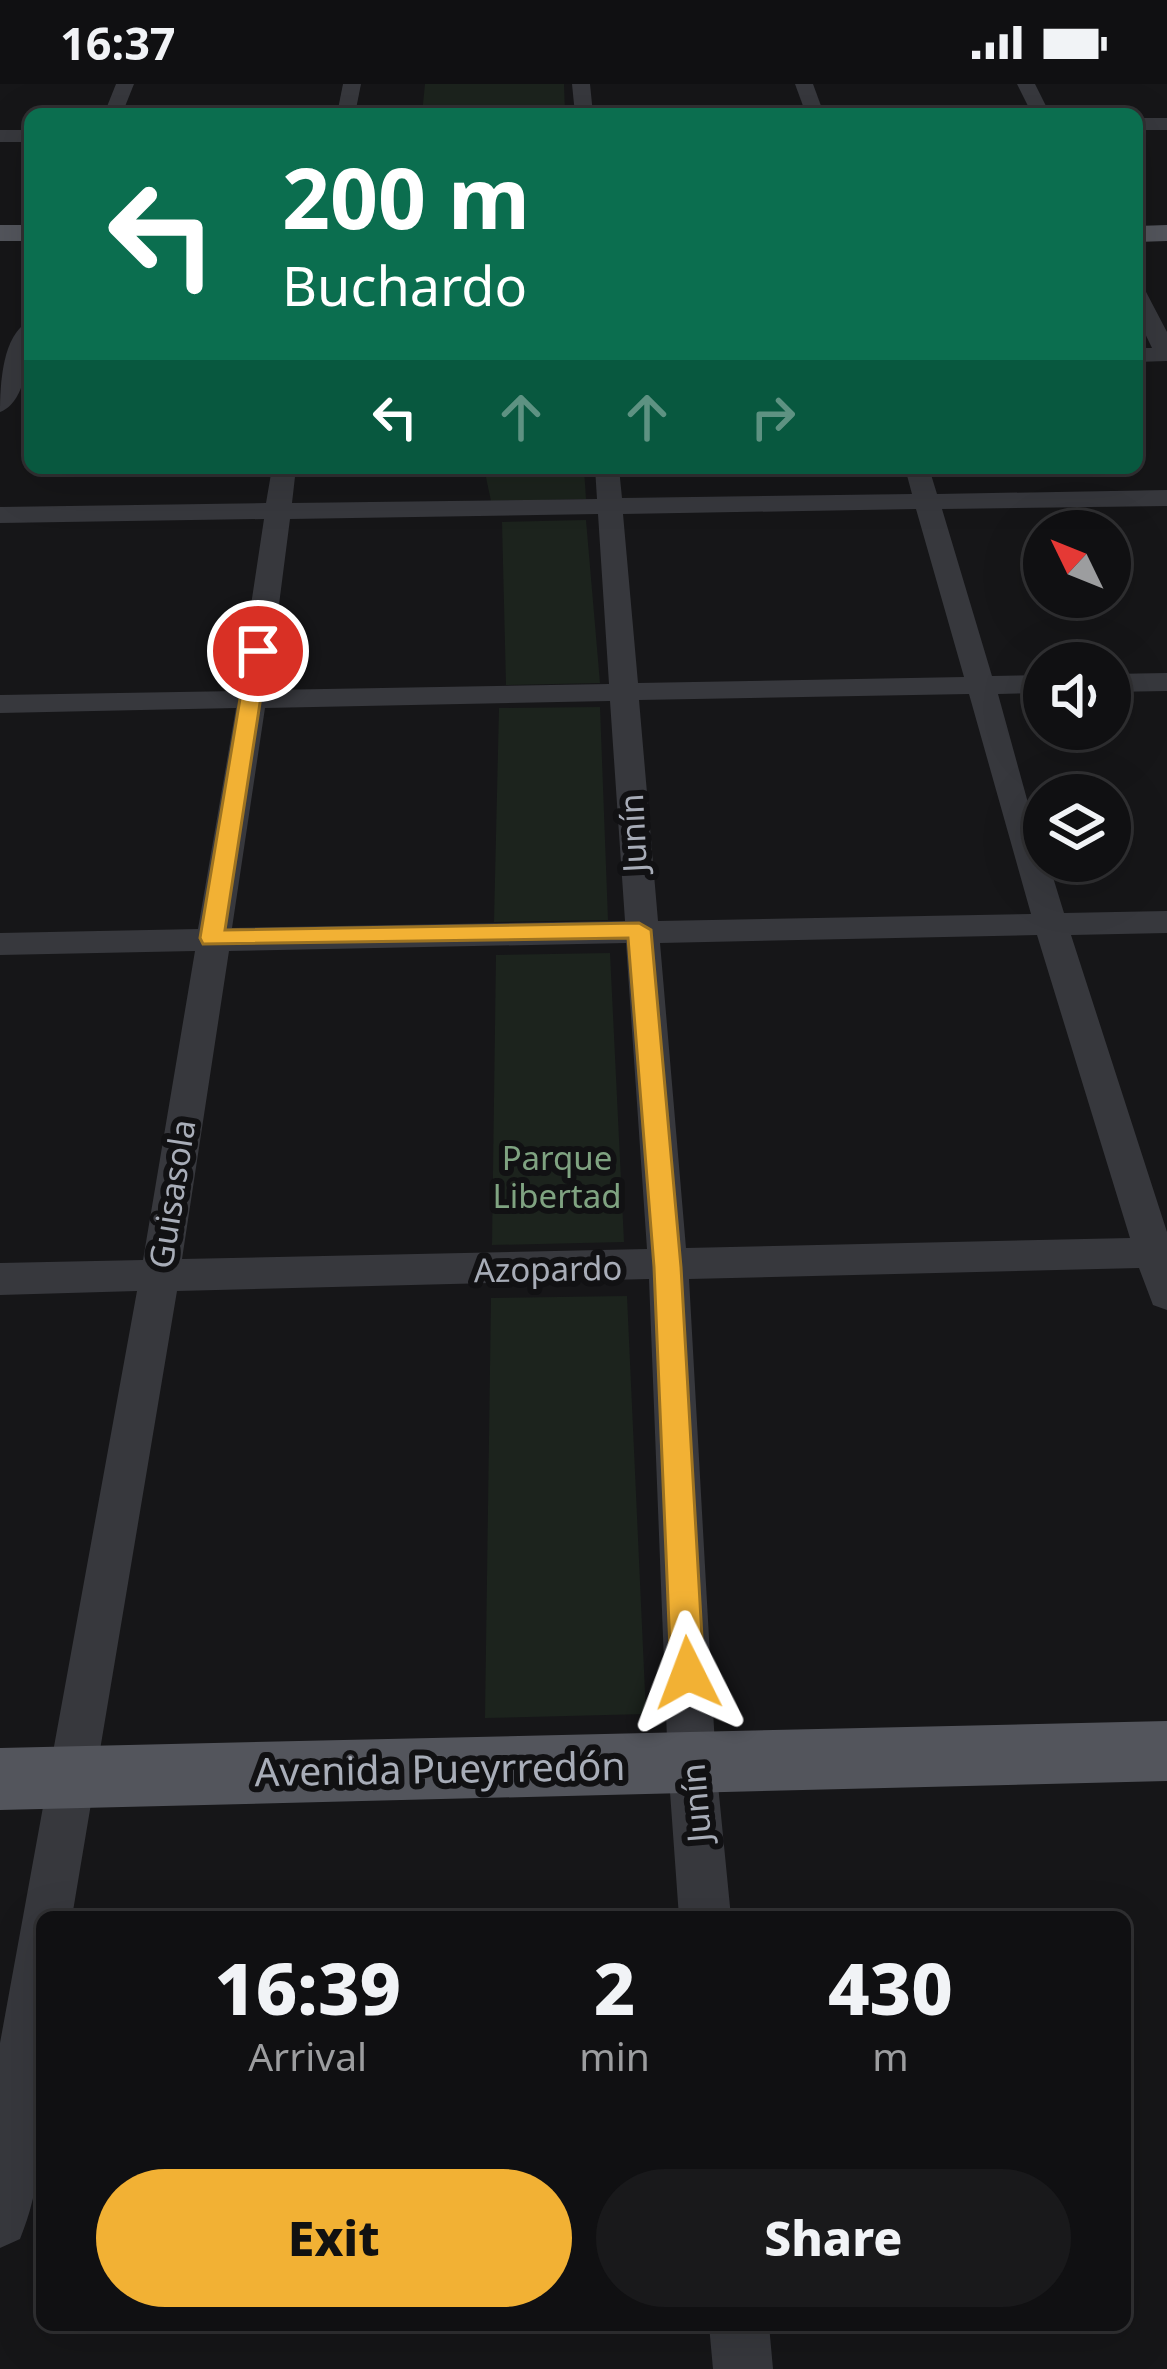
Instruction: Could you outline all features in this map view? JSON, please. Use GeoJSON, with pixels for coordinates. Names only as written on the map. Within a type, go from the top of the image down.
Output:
{"type":"FeatureCollection","features":[{"type":"Feature","properties":{"kind":"main road","name":"Avenida Pueyrredón"},"geometry":{"type":"LineString","coordinates":[[0,1779],[1167,1751]]}},
{"type":"Feature","properties":{"kind":"street"},"geometry":{"type":"LineString","coordinates":[[1143,307],[1167,354]]}},
{"type":"Feature","properties":{"kind":"street"},"geometry":{"type":"LineString","coordinates":[[0,405],[14,370]]}},
{"type":"Feature","properties":{"kind":"street","name":"Guisasola"},"geometry":{"type":"LineString","coordinates":[[47,1911],[160,1276],[283,474]]}},
{"type":"Feature","properties":{"kind":"street","name":"Junín"},"geometry":{"type":"LineString","coordinates":[[607,474],[668,1267],[692,1764],[704,1911]]}},
{"type":"Feature","properties":{"kind":"street"},"geometry":{"type":"LineString","coordinates":[[919,474],[1050,923],[1160,1252],[1167,1294]]}},
{"type":"Feature","properties":{"kind":"street"},"geometry":{"type":"LineString","coordinates":[[0,515],[1167,498]]}},
{"type":"Feature","properties":{"kind":"street"},"geometry":{"type":"LineString","coordinates":[[1131,683],[1167,682]]}},
{"type":"Feature","properties":{"kind":"street"},"geometry":{"type":"LineString","coordinates":[[0,704],[1023,685]]}},
{"type":"Feature","properties":{"kind":"street"},"geometry":{"type":"LineString","coordinates":[[0,944],[1167,922]]}},
{"type":"Feature","properties":{"kind":"street","name":"Azopardo"},"geometry":{"type":"LineString","coordinates":[[0,1279],[1160,1252]]}},
{"type":"Feature","properties":{"kind":"street"},"geometry":{"type":"LineString","coordinates":[[0,2219],[36,1985]]}},
{"type":"Feature","properties":{"kind":"street"},"geometry":{"type":"LineString","coordinates":[[740,2331],[743,2369]]}},
{"type":"Feature","properties":{"kind":"green space"},"geometry":{"type":"Polygon","coordinates":[[[425,84],[564,84],[565,108],[423,108],[425,84]]]}},
{"type":"Feature","properties":{"kind":"green space"},"geometry":{"type":"Polygon","coordinates":[[[485,474],[584,474],[586,499],[491,501],[485,474]]]}},
{"type":"Feature","properties":{"kind":"green space"},"geometry":{"type":"Polygon","coordinates":[[[586,520],[600,683],[506,685],[502,522],[586,520]]]}},
{"type":"Feature","properties":{"kind":"green space"},"geometry":{"type":"Polygon","coordinates":[[[600,707],[608,920],[494,922],[499,708],[600,707]]]}},
{"type":"Feature","properties":{"kind":"green space","name":"Parque Libertad"},"geometry":{"type":"Polygon","coordinates":[[[610,953],[624,1242],[492,1245],[496,955],[610,953]]]}},
{"type":"Feature","properties":{"kind":"green space","name":"Parque Libertad"},"geometry":{"type":"Polygon","coordinates":[[[627,1296],[646,1714],[485,1718],[491,1298],[627,1296]]]}},
{"type":"Feature","properties":{"kind":"route"},"geometry":{"type":"LineString","coordinates":[[258,651],[212,938],[639,930],[668,1267],[688,1673]]}}]}
